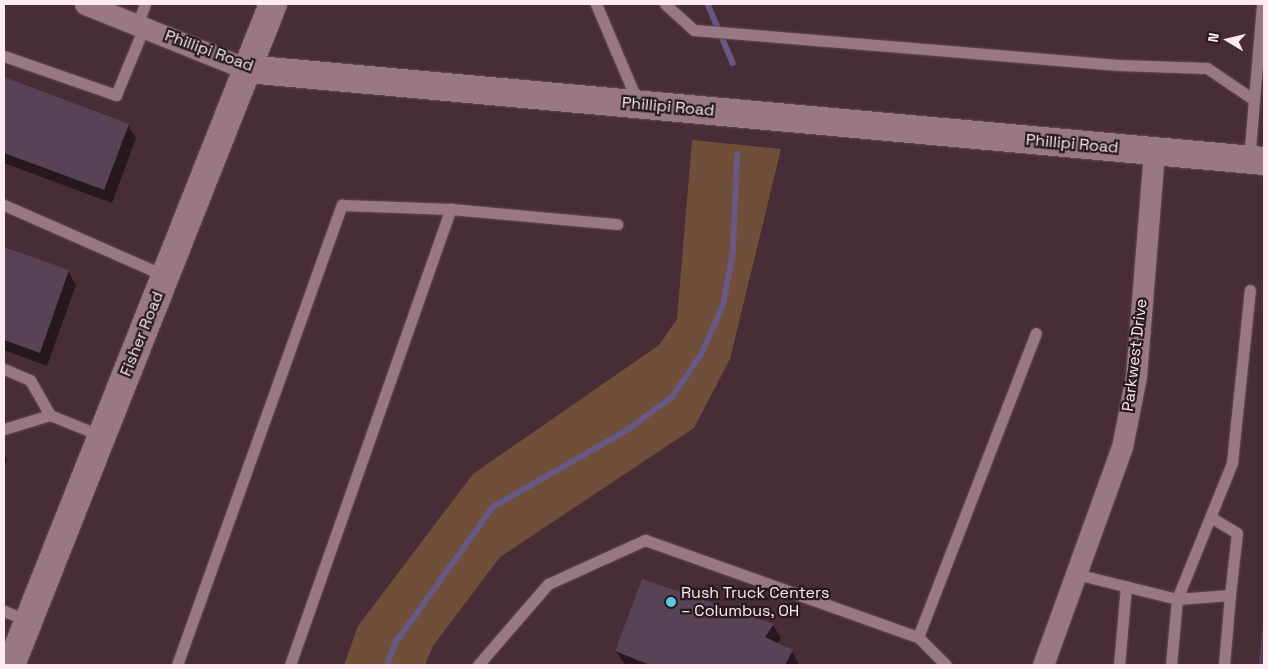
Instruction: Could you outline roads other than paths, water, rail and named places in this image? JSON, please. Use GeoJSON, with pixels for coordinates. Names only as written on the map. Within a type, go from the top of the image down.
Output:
{"type":"FeatureCollection","features":[{"type":"Feature","properties":{"kind":"main road","name":"Fisher Road"},"geometry":{"type":"LineString","coordinates":[[11,665],[273,4]]}},
{"type":"Feature","properties":{"kind":"main road","name":"Phillipi Road"},"geometry":{"type":"LineString","coordinates":[[248,69],[1257,160]]}},
{"type":"Feature","properties":{"kind":"street","name":"Phillipi Road"},"geometry":{"type":"LineString","coordinates":[[84,4],[248,69]]}},
{"type":"Feature","properties":{"kind":"street","name":"Parkwest Drive"},"geometry":{"type":"LineString","coordinates":[[1043,665],[1122,447],[1136,376],[1154,151]]}},
{"type":"Feature","properties":{"kind":"lane"},"geometry":{"type":"LineString","coordinates":[[4,56],[116,95],[141,26],[144,4]]}},
{"type":"Feature","properties":{"kind":"lane"},"geometry":{"type":"LineString","coordinates":[[596,4],[638,104]]}},
{"type":"Feature","properties":{"kind":"lane"},"geometry":{"type":"LineString","coordinates":[[665,4],[694,30],[1119,65],[1207,68],[1254,100]]}},
{"type":"Feature","properties":{"kind":"lane"},"geometry":{"type":"LineString","coordinates":[[1257,160],[1254,100],[1262,4]]}},
{"type":"Feature","properties":{"kind":"lane"},"geometry":{"type":"LineString","coordinates":[[4,205],[166,276]]}},
{"type":"Feature","properties":{"kind":"lane"},"geometry":{"type":"LineString","coordinates":[[178,665],[342,205],[451,209],[617,224]]}},
{"type":"Feature","properties":{"kind":"lane"},"geometry":{"type":"LineString","coordinates":[[290,665],[451,209]]}},
{"type":"Feature","properties":{"kind":"lane"},"geometry":{"type":"LineString","coordinates":[[1171,665],[1176,599],[1232,463],[1250,290]]}},
{"type":"Feature","properties":{"kind":"lane"},"geometry":{"type":"LineString","coordinates":[[918,637],[1036,333]]}},
{"type":"Feature","properties":{"kind":"lane"},"geometry":{"type":"LineString","coordinates":[[4,369],[30,380],[50,415],[102,436]]}},
{"type":"Feature","properties":{"kind":"lane"},"geometry":{"type":"LineString","coordinates":[[4,429],[50,415]]}},
{"type":"Feature","properties":{"kind":"lane"},"geometry":{"type":"LineString","coordinates":[[1210,517],[1237,534],[1224,665]]}},
{"type":"Feature","properties":{"kind":"lane"},"geometry":{"type":"LineString","coordinates":[[478,665],[548,584],[645,540],[918,637],[946,665]]}},
{"type":"Feature","properties":{"kind":"lane"},"geometry":{"type":"LineString","coordinates":[[1076,574],[1176,599],[1230,595]]}},
{"type":"Feature","properties":{"kind":"lane"},"geometry":{"type":"LineString","coordinates":[[1119,665],[1126,586]]}},
{"type":"Feature","properties":{"kind":"lane"},"geometry":{"type":"LineString","coordinates":[[4,611],[29,621]]}},
{"type":"Feature","properties":{"kind":"waterway"},"geometry":{"type":"LineString","coordinates":[[708,4],[733,63]]}},
{"type":"Feature","properties":{"kind":"waterway"},"geometry":{"type":"LineString","coordinates":[[387,665],[396,642],[493,507],[629,429],[672,397],[701,355],[723,305],[733,252],[737,155]]}},
{"type":"Feature","properties":{"kind":"place","name":"Rush Truck Centers – Columbus, OH"},"geometry":{"type":"Point","coordinates":[671,602]}}]}
